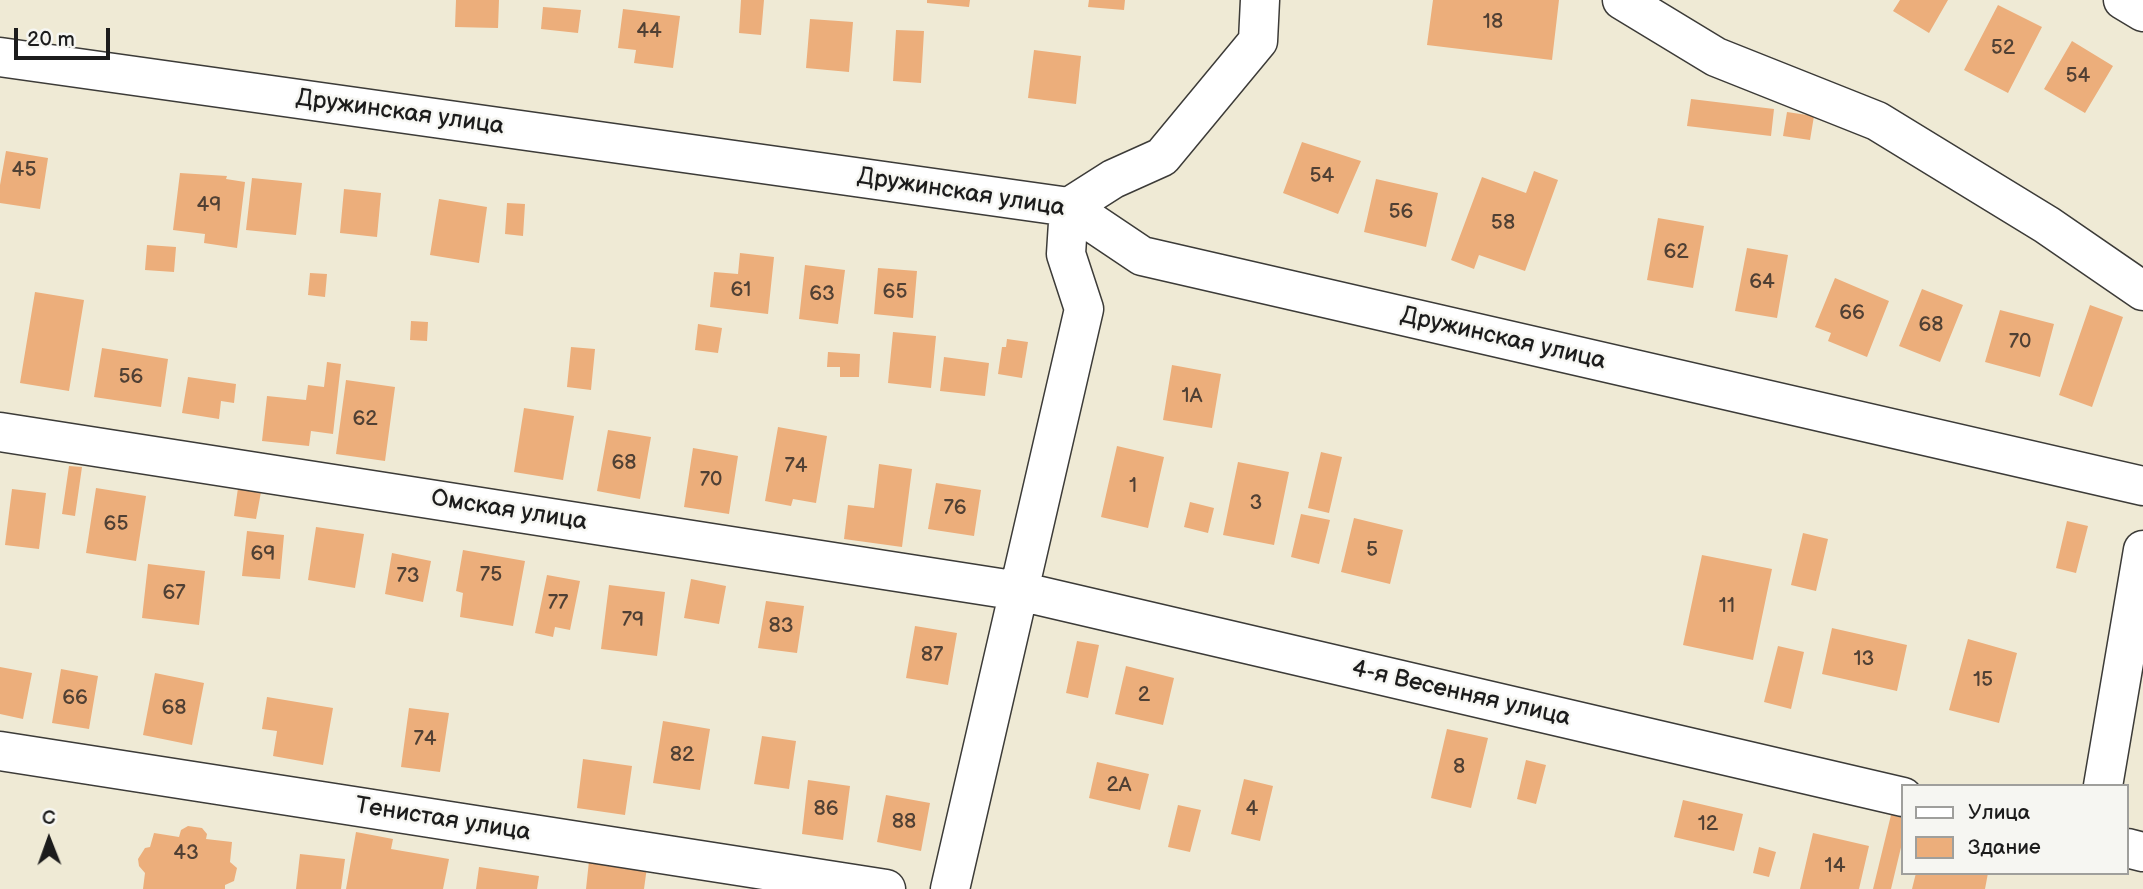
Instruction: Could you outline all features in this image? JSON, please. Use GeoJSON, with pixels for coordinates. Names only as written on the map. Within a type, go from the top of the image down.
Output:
{"type":"FeatureCollection","features":[{"type":"Feature","properties":{"kind":"street"},"geometry":{"type":"LineString","coordinates":[[950,889],[1084,309],[1066,254],[1069,207],[1113,179],[1162,157],[1258,41],[1260,0]]}},
{"type":"Feature","properties":{"kind":"street"},"geometry":{"type":"LineString","coordinates":[[1622,0],[1716,57],[1877,121],[2048,225],[2143,291]]}},
{"type":"Feature","properties":{"kind":"street"},"geometry":{"type":"LineString","coordinates":[[2123,0],[2143,12]]}},
{"type":"Feature","properties":{"kind":"street","name":"Дружинская улица"},"geometry":{"type":"LineString","coordinates":[[0,57],[1069,207],[1142,256],[2143,486]]}},
{"type":"Feature","properties":{"kind":"street","name":"Омская улица"},"geometry":{"type":"LineString","coordinates":[[0,432],[1019,591]]}},
{"type":"Feature","properties":{"kind":"street"},"geometry":{"type":"LineString","coordinates":[[2103,784],[2143,550]]}},
{"type":"Feature","properties":{"kind":"street","name":"4-я Весенняя улица"},"geometry":{"type":"LineString","coordinates":[[1019,591],[1902,797]]}},
{"type":"Feature","properties":{"kind":"street","name":"Тенистая улица"},"geometry":{"type":"LineString","coordinates":[[0,751],[887,889]]}},
{"type":"Feature","properties":{"kind":"building"},"geometry":{"type":"Polygon","coordinates":[[[456,0],[499,0],[498,28],[455,27],[456,0]]]}},
{"type":"Feature","properties":{"kind":"building"},"geometry":{"type":"Polygon","coordinates":[[[741,0],[764,0],[761,35],[739,33],[741,0]]]}},
{"type":"Feature","properties":{"kind":"building"},"geometry":{"type":"Polygon","coordinates":[[[927,0],[970,0],[969,7],[927,3],[927,0]]]}},
{"type":"Feature","properties":{"kind":"building"},"geometry":{"type":"Polygon","coordinates":[[[1089,0],[1125,0],[1124,10],[1088,7],[1089,0]]]}},
{"type":"Feature","properties":{"kind":"building"},"geometry":{"type":"Polygon","coordinates":[[[1433,0],[1559,0],[1552,60],[1427,45],[1433,0]]]}},
{"type":"Feature","properties":{"kind":"building"},"geometry":{"type":"Polygon","coordinates":[[[1900,0],[1948,0],[1929,33],[1893,11],[1900,0]]]}},
{"type":"Feature","properties":{"kind":"building"},"geometry":{"type":"Polygon","coordinates":[[[1998,5],[2042,27],[2008,93],[1964,70],[1998,5]]]}},
{"type":"Feature","properties":{"kind":"building"},"geometry":{"type":"Polygon","coordinates":[[[543,7],[581,10],[578,33],[541,29],[543,7]]]}},
{"type":"Feature","properties":{"kind":"building"},"geometry":{"type":"Polygon","coordinates":[[[623,9],[680,16],[673,68],[634,63],[636,50],[618,48],[623,9]]]}},
{"type":"Feature","properties":{"kind":"building"},"geometry":{"type":"Polygon","coordinates":[[[810,19],[853,22],[849,72],[806,68],[810,19]]]}},
{"type":"Feature","properties":{"kind":"building"},"geometry":{"type":"Polygon","coordinates":[[[896,30],[924,31],[921,83],[893,81],[896,30]]]}},
{"type":"Feature","properties":{"kind":"building"},"geometry":{"type":"Polygon","coordinates":[[[2072,41],[2113,66],[2085,113],[2044,89],[2072,41]]]}},
{"type":"Feature","properties":{"kind":"building"},"geometry":{"type":"Polygon","coordinates":[[[1034,50],[1081,56],[1076,104],[1028,98],[1034,50]]]}},
{"type":"Feature","properties":{"kind":"building"},"geometry":{"type":"Polygon","coordinates":[[[1691,99],[1774,109],[1771,136],[1687,126],[1691,99]]]}},
{"type":"Feature","properties":{"kind":"building"},"geometry":{"type":"Polygon","coordinates":[[[1787,112],[1814,116],[1810,140],[1783,136],[1787,112]]]}},
{"type":"Feature","properties":{"kind":"building"},"geometry":{"type":"Polygon","coordinates":[[[1302,142],[1361,161],[1338,214],[1283,193],[1302,142]]]}},
{"type":"Feature","properties":{"kind":"building"},"geometry":{"type":"Polygon","coordinates":[[[6,151],[48,158],[40,209],[0,203],[6,151]]]}},
{"type":"Feature","properties":{"kind":"building"},"geometry":{"type":"Polygon","coordinates":[[[1534,171],[1558,180],[1525,271],[1479,255],[1474,269],[1451,260],[1482,177],[1526,193],[1534,171]]]}},
{"type":"Feature","properties":{"kind":"building"},"geometry":{"type":"Polygon","coordinates":[[[180,173],[227,176],[226,179],[245,182],[237,248],[204,243],[205,234],[173,230],[180,173]]]}},
{"type":"Feature","properties":{"kind":"building"},"geometry":{"type":"Polygon","coordinates":[[[252,178],[302,183],[296,235],[246,230],[252,178]]]}},
{"type":"Feature","properties":{"kind":"building"},"geometry":{"type":"Polygon","coordinates":[[[1376,179],[1438,193],[1426,247],[1364,232],[1376,179]]]}},
{"type":"Feature","properties":{"kind":"building"},"geometry":{"type":"Polygon","coordinates":[[[344,189],[381,193],[377,237],[340,233],[344,189]]]}},
{"type":"Feature","properties":{"kind":"building"},"geometry":{"type":"Polygon","coordinates":[[[439,199],[487,207],[479,263],[430,255],[439,199]]]}},
{"type":"Feature","properties":{"kind":"building"},"geometry":{"type":"Polygon","coordinates":[[[507,203],[525,204],[523,236],[505,234],[507,203]]]}},
{"type":"Feature","properties":{"kind":"building"},"geometry":{"type":"Polygon","coordinates":[[[1658,218],[1704,226],[1693,288],[1647,280],[1658,218]]]}},
{"type":"Feature","properties":{"kind":"building"},"geometry":{"type":"Polygon","coordinates":[[[147,245],[176,247],[174,272],[145,270],[147,245]]]}},
{"type":"Feature","properties":{"kind":"building"},"geometry":{"type":"Polygon","coordinates":[[[1747,248],[1788,255],[1777,318],[1735,311],[1747,248]]]}},
{"type":"Feature","properties":{"kind":"building"},"geometry":{"type":"Polygon","coordinates":[[[740,253],[774,257],[768,314],[710,307],[714,272],[738,274],[740,253]]]}},
{"type":"Feature","properties":{"kind":"building"},"geometry":{"type":"Polygon","coordinates":[[[805,265],[845,270],[838,324],[799,319],[805,265]]]}},
{"type":"Feature","properties":{"kind":"building"},"geometry":{"type":"Polygon","coordinates":[[[878,268],[917,271],[913,318],[874,314],[878,268]]]}},
{"type":"Feature","properties":{"kind":"building"},"geometry":{"type":"Polygon","coordinates":[[[310,273],[327,274],[325,297],[308,295],[310,273]]]}},
{"type":"Feature","properties":{"kind":"building"},"geometry":{"type":"Polygon","coordinates":[[[1835,278],[1889,301],[1867,357],[1828,341],[1831,333],[1815,327],[1835,278]]]}},
{"type":"Feature","properties":{"kind":"building"},"geometry":{"type":"Polygon","coordinates":[[[1922,289],[1963,305],[1940,362],[1899,346],[1922,289]]]}},
{"type":"Feature","properties":{"kind":"building"},"geometry":{"type":"Polygon","coordinates":[[[35,292],[84,300],[69,391],[20,383],[35,292]]]}},
{"type":"Feature","properties":{"kind":"building"},"geometry":{"type":"Polygon","coordinates":[[[2090,305],[2123,317],[2092,407],[2059,395],[2090,305]]]}},
{"type":"Feature","properties":{"kind":"building"},"geometry":{"type":"Polygon","coordinates":[[[2000,310],[2054,324],[2040,377],[1985,362],[2000,310]]]}},
{"type":"Feature","properties":{"kind":"building"},"geometry":{"type":"Polygon","coordinates":[[[411,321],[428,322],[427,341],[410,340],[411,321]]]}},
{"type":"Feature","properties":{"kind":"building"},"geometry":{"type":"Polygon","coordinates":[[[698,324],[722,328],[718,353],[695,350],[698,324]]]}},
{"type":"Feature","properties":{"kind":"building"},"geometry":{"type":"Polygon","coordinates":[[[893,332],[936,336],[931,388],[888,383],[893,332]]]}},
{"type":"Feature","properties":{"kind":"building"},"geometry":{"type":"Polygon","coordinates":[[[1007,339],[1028,342],[1022,378],[998,374],[1002,347],[1006,347],[1007,339]]]}},
{"type":"Feature","properties":{"kind":"building"},"geometry":{"type":"Polygon","coordinates":[[[571,347],[595,349],[591,390],[567,387],[571,347]]]}},
{"type":"Feature","properties":{"kind":"building"},"geometry":{"type":"Polygon","coordinates":[[[102,348],[168,359],[161,407],[94,397],[102,348]]]}},
{"type":"Feature","properties":{"kind":"building"},"geometry":{"type":"Polygon","coordinates":[[[828,352],[860,354],[859,377],[840,377],[840,367],[827,367],[828,352]]]}},
{"type":"Feature","properties":{"kind":"building"},"geometry":{"type":"Polygon","coordinates":[[[944,357],[989,363],[985,396],[940,391],[944,357]]]}},
{"type":"Feature","properties":{"kind":"building"},"geometry":{"type":"Polygon","coordinates":[[[327,362],[341,364],[333,434],[311,431],[309,446],[262,441],[267,396],[306,400],[308,385],[324,387],[327,362]]]}},
{"type":"Feature","properties":{"kind":"building"},"geometry":{"type":"Polygon","coordinates":[[[1172,365],[1221,374],[1212,428],[1163,420],[1172,365]]]}},
{"type":"Feature","properties":{"kind":"building"},"geometry":{"type":"Polygon","coordinates":[[[188,377],[236,384],[234,403],[221,401],[219,419],[182,413],[188,377]]]}},
{"type":"Feature","properties":{"kind":"building"},"geometry":{"type":"Polygon","coordinates":[[[346,380],[395,387],[385,461],[336,454],[346,380]]]}},
{"type":"Feature","properties":{"kind":"building"},"geometry":{"type":"Polygon","coordinates":[[[524,408],[574,416],[563,480],[514,472],[524,408]]]}},
{"type":"Feature","properties":{"kind":"building"},"geometry":{"type":"Polygon","coordinates":[[[778,427],[827,436],[816,503],[793,499],[791,506],[765,501],[778,427]]]}},
{"type":"Feature","properties":{"kind":"building"},"geometry":{"type":"Polygon","coordinates":[[[608,430],[651,437],[640,499],[597,491],[608,430]]]}},
{"type":"Feature","properties":{"kind":"building"},"geometry":{"type":"Polygon","coordinates":[[[1117,446],[1164,457],[1148,528],[1101,517],[1117,446]]]}},
{"type":"Feature","properties":{"kind":"building"},"geometry":{"type":"Polygon","coordinates":[[[693,448],[738,456],[729,514],[684,507],[693,448]]]}},
{"type":"Feature","properties":{"kind":"building"},"geometry":{"type":"Polygon","coordinates":[[[1321,452],[1342,457],[1329,513],[1308,508],[1321,452]]]}},
{"type":"Feature","properties":{"kind":"building"},"geometry":{"type":"Polygon","coordinates":[[[1238,462],[1289,472],[1274,545],[1223,535],[1238,462]]]}},
{"type":"Feature","properties":{"kind":"building"},"geometry":{"type":"Polygon","coordinates":[[[879,464],[912,469],[902,547],[844,539],[848,505],[874,508],[879,464]]]}},
{"type":"Feature","properties":{"kind":"building"},"geometry":{"type":"Polygon","coordinates":[[[69,466],[82,467],[75,516],[62,514],[69,466]]]}},
{"type":"Feature","properties":{"kind":"building"},"geometry":{"type":"Polygon","coordinates":[[[936,483],[981,490],[974,536],[928,529],[936,483]]]}},
{"type":"Feature","properties":{"kind":"building"},"geometry":{"type":"Polygon","coordinates":[[[96,488],[146,496],[136,561],[86,553],[96,488]]]}},
{"type":"Feature","properties":{"kind":"building"},"geometry":{"type":"Polygon","coordinates":[[[238,488],[261,492],[256,519],[234,516],[238,488]]]}},
{"type":"Feature","properties":{"kind":"building"},"geometry":{"type":"Polygon","coordinates":[[[12,489],[46,493],[39,549],[5,545],[12,489]]]}},
{"type":"Feature","properties":{"kind":"building"},"geometry":{"type":"Polygon","coordinates":[[[1190,502],[1214,508],[1208,533],[1184,527],[1190,502]]]}},
{"type":"Feature","properties":{"kind":"building"},"geometry":{"type":"Polygon","coordinates":[[[1301,514],[1330,520],[1319,564],[1291,557],[1301,514]]]}},
{"type":"Feature","properties":{"kind":"building"},"geometry":{"type":"Polygon","coordinates":[[[1354,518],[1403,530],[1390,584],[1341,572],[1354,518]]]}},
{"type":"Feature","properties":{"kind":"building"},"geometry":{"type":"Polygon","coordinates":[[[2067,521],[2088,526],[2076,573],[2056,568],[2067,521]]]}},
{"type":"Feature","properties":{"kind":"building"},"geometry":{"type":"Polygon","coordinates":[[[316,527],[364,534],[355,588],[308,580],[316,527]]]}},
{"type":"Feature","properties":{"kind":"building"},"geometry":{"type":"Polygon","coordinates":[[[247,531],[284,535],[280,579],[242,576],[247,531]]]}},
{"type":"Feature","properties":{"kind":"building"},"geometry":{"type":"Polygon","coordinates":[[[1803,533],[1828,539],[1816,591],[1791,585],[1803,533]]]}},
{"type":"Feature","properties":{"kind":"building"},"geometry":{"type":"Polygon","coordinates":[[[463,550],[525,561],[513,626],[460,617],[463,593],[456,591],[463,550]]]}},
{"type":"Feature","properties":{"kind":"building"},"geometry":{"type":"Polygon","coordinates":[[[392,553],[431,561],[423,602],[385,594],[392,553]]]}},
{"type":"Feature","properties":{"kind":"building"},"geometry":{"type":"Polygon","coordinates":[[[1702,555],[1772,569],[1753,660],[1683,645],[1702,555]]]}},
{"type":"Feature","properties":{"kind":"building"},"geometry":{"type":"Polygon","coordinates":[[[148,564],[205,571],[199,625],[142,618],[148,564]]]}},
{"type":"Feature","properties":{"kind":"building"},"geometry":{"type":"Polygon","coordinates":[[[547,575],[580,581],[570,630],[555,627],[553,637],[535,633],[547,575]]]}},
{"type":"Feature","properties":{"kind":"building"},"geometry":{"type":"Polygon","coordinates":[[[691,579],[726,586],[719,624],[684,618],[691,579]]]}},
{"type":"Feature","properties":{"kind":"building"},"geometry":{"type":"Polygon","coordinates":[[[609,585],[665,592],[657,656],[601,649],[609,585]]]}},
{"type":"Feature","properties":{"kind":"building"},"geometry":{"type":"Polygon","coordinates":[[[766,601],[804,606],[797,653],[758,648],[766,601]]]}},
{"type":"Feature","properties":{"kind":"building"},"geometry":{"type":"Polygon","coordinates":[[[915,626],[957,633],[948,685],[906,678],[915,626]]]}},
{"type":"Feature","properties":{"kind":"building"},"geometry":{"type":"Polygon","coordinates":[[[1832,628],[1907,645],[1897,691],[1822,674],[1832,628]]]}},
{"type":"Feature","properties":{"kind":"building"},"geometry":{"type":"Polygon","coordinates":[[[1968,639],[2017,653],[1999,723],[1949,710],[1968,639]]]}},
{"type":"Feature","properties":{"kind":"building"},"geometry":{"type":"Polygon","coordinates":[[[1077,641],[1099,645],[1088,698],[1066,693],[1077,641]]]}},
{"type":"Feature","properties":{"kind":"building"},"geometry":{"type":"Polygon","coordinates":[[[1778,646],[1804,652],[1791,709],[1764,702],[1778,646]]]}},
{"type":"Feature","properties":{"kind":"building"},"geometry":{"type":"Polygon","coordinates":[[[1126,666],[1174,678],[1163,725],[1115,714],[1126,666]]]}},
{"type":"Feature","properties":{"kind":"building"},"geometry":{"type":"Polygon","coordinates":[[[0,667],[32,673],[23,719],[0,714],[0,667]]]}},
{"type":"Feature","properties":{"kind":"building"},"geometry":{"type":"Polygon","coordinates":[[[61,669],[98,676],[89,729],[52,723],[61,669]]]}},
{"type":"Feature","properties":{"kind":"building"},"geometry":{"type":"Polygon","coordinates":[[[155,673],[204,683],[192,745],[143,735],[155,673]]]}},
{"type":"Feature","properties":{"kind":"building"},"geometry":{"type":"Polygon","coordinates":[[[267,697],[333,708],[323,765],[273,756],[277,731],[262,729],[267,697]]]}},
{"type":"Feature","properties":{"kind":"building"},"geometry":{"type":"Polygon","coordinates":[[[409,708],[449,713],[440,772],[401,767],[409,708]]]}},
{"type":"Feature","properties":{"kind":"building"},"geometry":{"type":"Polygon","coordinates":[[[663,721],[710,729],[700,790],[653,783],[663,721]]]}},
{"type":"Feature","properties":{"kind":"building"},"geometry":{"type":"Polygon","coordinates":[[[1447,729],[1488,738],[1471,808],[1431,798],[1447,729]]]}},
{"type":"Feature","properties":{"kind":"building"},"geometry":{"type":"Polygon","coordinates":[[[762,736],[796,741],[789,789],[754,784],[762,736]]]}},
{"type":"Feature","properties":{"kind":"building"},"geometry":{"type":"Polygon","coordinates":[[[583,759],[632,766],[625,815],[577,808],[583,759]]]}},
{"type":"Feature","properties":{"kind":"building"},"geometry":{"type":"Polygon","coordinates":[[[1526,760],[1546,765],[1536,804],[1517,799],[1526,760]]]}},
{"type":"Feature","properties":{"kind":"building"},"geometry":{"type":"Polygon","coordinates":[[[1097,762],[1149,774],[1140,810],[1089,798],[1097,762]]]}},
{"type":"Feature","properties":{"kind":"building"},"geometry":{"type":"Polygon","coordinates":[[[1244,779],[1273,786],[1260,841],[1231,834],[1244,779]]]}},
{"type":"Feature","properties":{"kind":"building"},"geometry":{"type":"Polygon","coordinates":[[[808,780],[850,786],[843,840],[802,834],[808,780]]]}},
{"type":"Feature","properties":{"kind":"building"},"geometry":{"type":"Polygon","coordinates":[[[886,795],[930,803],[921,851],[877,842],[886,795]]]}},
{"type":"Feature","properties":{"kind":"building"},"geometry":{"type":"Polygon","coordinates":[[[1683,800],[1743,814],[1734,851],[1674,837],[1683,800]]]}},
{"type":"Feature","properties":{"kind":"building"},"geometry":{"type":"Polygon","coordinates":[[[1178,805],[1201,810],[1190,852],[1168,847],[1178,805]]]}},
{"type":"Feature","properties":{"kind":"building"},"geometry":{"type":"Polygon","coordinates":[[[1891,815],[1902,818],[1902,843],[1891,889],[1873,889],[1891,815]]]}},
{"type":"Feature","properties":{"kind":"building"},"geometry":{"type":"Polygon","coordinates":[[[188,826],[202,828],[207,834],[206,839],[232,842],[230,862],[237,868],[234,881],[225,885],[225,889],[143,889],[145,873],[139,866],[138,859],[145,848],[150,847],[154,833],[179,837],[181,830],[188,826]]]}},
{"type":"Feature","properties":{"kind":"building"},"geometry":{"type":"Polygon","coordinates":[[[356,832],[393,839],[391,849],[449,859],[443,889],[346,889],[356,832]]]}},
{"type":"Feature","properties":{"kind":"building"},"geometry":{"type":"Polygon","coordinates":[[[1813,833],[1869,846],[1859,889],[1800,889],[1813,833]]]}},
{"type":"Feature","properties":{"kind":"building"},"geometry":{"type":"Polygon","coordinates":[[[1759,847],[1776,852],[1769,877],[1753,873],[1759,847]]]}},
{"type":"Feature","properties":{"kind":"building"},"geometry":{"type":"Polygon","coordinates":[[[300,854],[345,859],[341,889],[296,889],[300,854]]]}},
{"type":"Feature","properties":{"kind":"building"},"geometry":{"type":"Polygon","coordinates":[[[589,861],[647,867],[644,889],[586,889],[589,861]]]}},
{"type":"Feature","properties":{"kind":"building"},"geometry":{"type":"Polygon","coordinates":[[[479,867],[539,876],[537,889],[476,889],[479,867]]]}},
{"type":"Feature","properties":{"kind":"building"},"geometry":{"type":"Polygon","coordinates":[[[1916,875],[1988,875],[1985,889],[1912,889],[1916,875]]]}}]}
